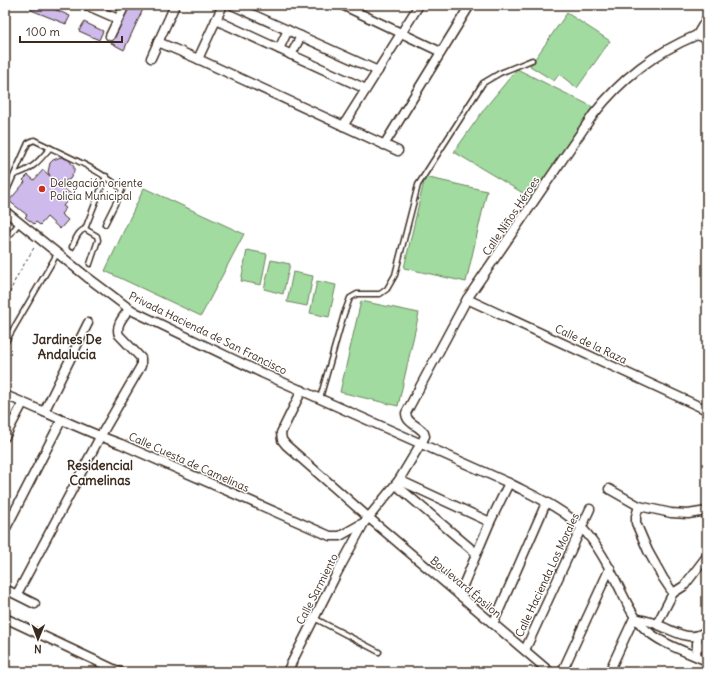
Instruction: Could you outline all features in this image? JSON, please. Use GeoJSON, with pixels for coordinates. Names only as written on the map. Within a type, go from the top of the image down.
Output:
{"type":"FeatureCollection","features":[{"type":"Feature","properties":{"kind":"street"},"geometry":{"type":"LineString","coordinates":[[86,5],[118,19]]}},
{"type":"Feature","properties":{"kind":"street"},"geometry":{"type":"LineString","coordinates":[[110,36],[125,5]]}},
{"type":"Feature","properties":{"kind":"street"},"geometry":{"type":"LineString","coordinates":[[151,58],[175,5]]}},
{"type":"Feature","properties":{"kind":"street"},"geometry":{"type":"LineString","coordinates":[[198,59],[223,5]]}},
{"type":"Feature","properties":{"kind":"street"},"geometry":{"type":"LineString","coordinates":[[232,5],[378,71]]}},
{"type":"Feature","properties":{"kind":"street"},"geometry":{"type":"LineString","coordinates":[[342,5],[441,52]]}},
{"type":"Feature","properties":{"kind":"street"},"geometry":{"type":"LineString","coordinates":[[384,145],[470,5]]}},
{"type":"Feature","properties":{"kind":"street"},"geometry":{"type":"LineString","coordinates":[[342,126],[402,33],[416,6]]}},
{"type":"Feature","properties":{"kind":"street"},"geometry":{"type":"LineString","coordinates":[[707,18],[697,36],[707,39]]}},
{"type":"Feature","properties":{"kind":"street"},"geometry":{"type":"LineString","coordinates":[[216,20],[366,89]]}},
{"type":"Feature","properties":{"kind":"street"},"geometry":{"type":"LineString","coordinates":[[279,49],[288,30]]}},
{"type":"Feature","properties":{"kind":"street"},"geometry":{"type":"LineString","coordinates":[[291,55],[301,36]]}},
{"type":"Feature","properties":{"kind":"street","name":"Calle Niños Héroes"},"geometry":{"type":"LineString","coordinates":[[421,443],[425,436],[424,433],[408,421],[406,413],[467,299],[593,114],[605,99],[618,86],[662,51],[697,36]]}},
{"type":"Feature","properties":{"kind":"street"},"geometry":{"type":"LineString","coordinates":[[158,42],[398,151]]}},
{"type":"Feature","properties":{"kind":"street","name":"Privada Hacienda de San Francisco"},"geometry":{"type":"LineString","coordinates":[[5,210],[129,309],[262,372],[509,483],[564,514],[581,528],[610,568],[634,618]]}},
{"type":"Feature","properties":{"kind":"street","name":"Calle de la Raza"},"geometry":{"type":"LineString","coordinates":[[467,299],[707,410]]}},
{"type":"Feature","properties":{"kind":"street"},"geometry":{"type":"LineString","coordinates":[[17,594],[100,437],[142,363],[141,358],[119,335],[118,331],[118,327],[129,309]]}},
{"type":"Feature","properties":{"kind":"street"},"geometry":{"type":"LineString","coordinates":[[44,412],[88,323]]}},
{"type":"Feature","properties":{"kind":"street","name":"Boulevard Épsilon"},"geometry":{"type":"LineString","coordinates":[[302,390],[281,433],[282,440],[286,445],[366,521],[459,595],[550,672]]}},
{"type":"Feature","properties":{"kind":"street","name":"Calle Cuesta de Camelinas"},"geometry":{"type":"LineString","coordinates":[[5,395],[61,421],[121,444],[330,536],[340,536],[366,521]]}},
{"type":"Feature","properties":{"kind":"street"},"geometry":{"type":"LineString","coordinates":[[5,437],[23,403]]}},
{"type":"Feature","properties":{"kind":"street"},"geometry":{"type":"LineString","coordinates":[[5,530],[61,421]]}},
{"type":"Feature","properties":{"kind":"street"},"geometry":{"type":"LineString","coordinates":[[366,521],[398,482],[421,443]]}},
{"type":"Feature","properties":{"kind":"street"},"geometry":{"type":"LineString","coordinates":[[398,482],[490,522]]}},
{"type":"Feature","properties":{"kind":"street"},"geometry":{"type":"LineString","coordinates":[[398,482],[476,553]]}},
{"type":"Feature","properties":{"kind":"street"},"geometry":{"type":"LineString","coordinates":[[459,595],[476,553],[509,483]]}},
{"type":"Feature","properties":{"kind":"street"},"geometry":{"type":"LineString","coordinates":[[609,489],[639,506],[671,513],[688,514],[707,511]]}},
{"type":"Feature","properties":{"kind":"street"},"geometry":{"type":"LineString","coordinates":[[493,624],[546,503]]}},
{"type":"Feature","properties":{"kind":"street"},"geometry":{"type":"LineString","coordinates":[[639,506],[636,516],[636,523],[648,552],[673,593]]}},
{"type":"Feature","properties":{"kind":"street","name":"Calle Hacienda Los Morales"},"geometry":{"type":"LineString","coordinates":[[525,650],[590,509]]}},
{"type":"Feature","properties":{"kind":"street","name":"Calle Sarmiento"},"geometry":{"type":"LineString","coordinates":[[287,672],[366,521]]}},
{"type":"Feature","properties":{"kind":"street"},"geometry":{"type":"LineString","coordinates":[[657,624],[673,593],[684,586],[707,556]]}},
{"type":"Feature","properties":{"kind":"street"},"geometry":{"type":"LineString","coordinates":[[562,672],[610,568]]}},
{"type":"Feature","properties":{"kind":"street"},"geometry":{"type":"LineString","coordinates":[[5,589],[36,604]]}},
{"type":"Feature","properties":{"kind":"street"},"geometry":{"type":"LineString","coordinates":[[5,618],[120,672]]}},
{"type":"Feature","properties":{"kind":"street"},"geometry":{"type":"LineString","coordinates":[[634,618],[657,624],[698,640],[707,648]]}},
{"type":"Feature","properties":{"kind":"street"},"geometry":{"type":"LineString","coordinates":[[634,618],[652,634],[668,644],[707,661]]}},
{"type":"Feature","properties":{"kind":"street"},"geometry":{"type":"LineString","coordinates":[[609,672],[634,618]]}},
{"type":"Feature","properties":{"kind":"street"},"geometry":{"type":"LineString","coordinates":[[696,656],[698,640],[707,630]]}},
{"type":"Feature","properties":{"kind":"lane"},"geometry":{"type":"LineString","coordinates":[[320,398],[350,298],[357,294],[380,294],[387,289],[395,275],[418,185],[483,83],[500,73],[532,60]]}},
{"type":"Feature","properties":{"kind":"lane"},"geometry":{"type":"LineString","coordinates":[[5,195],[28,142],[34,140],[68,155],[106,176],[122,188],[105,224]]}},
{"type":"Feature","properties":{"kind":"lane"},"geometry":{"type":"LineString","coordinates":[[14,175],[29,169],[38,162],[50,148]]}},
{"type":"Feature","properties":{"kind":"lane"},"geometry":{"type":"LineString","coordinates":[[72,246],[80,231],[85,229],[106,176]]}},
{"type":"Feature","properties":{"kind":"lane"},"geometry":{"type":"LineString","coordinates":[[5,241],[19,222]]}},
{"type":"Feature","properties":{"kind":"lane"},"geometry":{"type":"LineString","coordinates":[[85,229],[98,238],[90,264]]}},
{"type":"Feature","properties":{"kind":"lane"},"geometry":{"type":"LineString","coordinates":[[5,343],[58,253]]}},
{"type":"Feature","properties":{"kind":"lane"},"geometry":{"type":"LineString","coordinates":[[314,618],[379,652]]}},
{"type":"Feature","properties":{"kind":"path"},"geometry":{"type":"LineString","coordinates":[[5,304],[16,278],[39,238]]}},
{"type":"Feature","properties":{"kind":"green space"},"geometry":{"type":"Polygon","coordinates":[[[567,13],[610,41],[577,88],[559,74],[554,81],[530,66],[567,13]]]}},
{"type":"Feature","properties":{"kind":"green space"},"geometry":{"type":"Polygon","coordinates":[[[517,69],[593,107],[562,152],[533,199],[454,152],[485,108],[517,69]]]}},
{"type":"Feature","properties":{"kind":"green space"},"geometry":{"type":"Polygon","coordinates":[[[425,177],[487,191],[466,282],[404,268],[425,177]]]}},
{"type":"Feature","properties":{"kind":"green space"},"geometry":{"type":"Polygon","coordinates":[[[144,188],[244,234],[201,316],[105,271],[144,188]]]}},
{"type":"Feature","properties":{"kind":"green space"},"geometry":{"type":"Polygon","coordinates":[[[247,250],[267,254],[261,285],[241,281],[247,250]]]}},
{"type":"Feature","properties":{"kind":"green space"},"geometry":{"type":"Polygon","coordinates":[[[271,260],[290,264],[283,294],[264,289],[271,260]]]}},
{"type":"Feature","properties":{"kind":"green space"},"geometry":{"type":"Polygon","coordinates":[[[293,272],[313,276],[307,306],[287,302],[293,272]]]}},
{"type":"Feature","properties":{"kind":"green space"},"geometry":{"type":"Polygon","coordinates":[[[317,281],[336,285],[329,317],[310,313],[317,281]]]}},
{"type":"Feature","properties":{"kind":"green space"},"geometry":{"type":"Polygon","coordinates":[[[361,301],[419,313],[398,406],[340,392],[361,301]]]}},
{"type":"Feature","properties":{"kind":"building"},"geometry":{"type":"Polygon","coordinates":[[[33,5],[45,5],[70,16],[66,24],[31,10],[33,5]]]}},
{"type":"Feature","properties":{"kind":"building"},"geometry":{"type":"Polygon","coordinates":[[[129,5],[145,5],[124,50],[111,43],[129,5]]]}},
{"type":"Feature","properties":{"kind":"building"},"geometry":{"type":"Polygon","coordinates":[[[84,22],[103,31],[99,40],[79,31],[84,22]]]}},
{"type":"Feature","properties":{"kind":"building","name":"Delegación oriente Policía Municipal"},"geometry":{"type":"Polygon","coordinates":[[[61,157],[69,160],[74,167],[74,172],[70,179],[62,183],[53,180],[72,195],[63,206],[66,208],[61,214],[68,220],[60,229],[47,217],[40,225],[36,222],[34,224],[25,217],[27,215],[9,201],[25,182],[23,180],[28,175],[34,180],[43,170],[50,176],[48,172],[50,163],[61,157]]]}},
{"type":"Feature","properties":{"kind":"place","name":"Delegación oriente Policía Municipal"},"geometry":{"type":"Point","coordinates":[42,189]}},
{"type":"Feature","properties":{"kind":"district","name":"Jardines De Andalucia"},"geometry":{"type":"Point","coordinates":[67,346]}},
{"type":"Feature","properties":{"kind":"district","name":"Residencial Camelinas"},"geometry":{"type":"Point","coordinates":[100,472]}}]}
